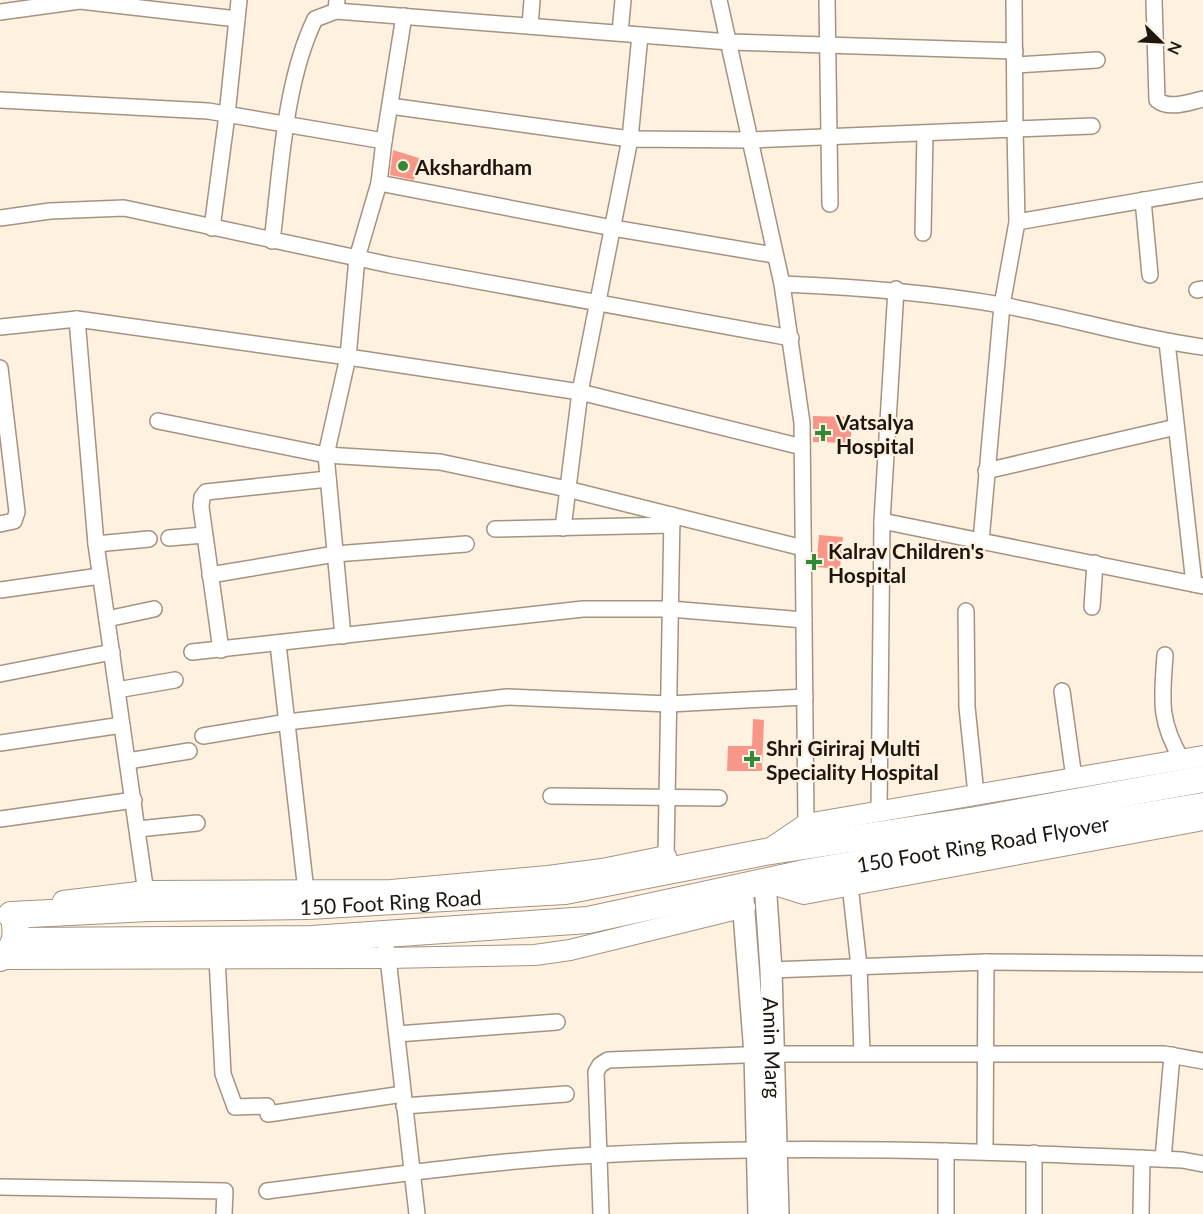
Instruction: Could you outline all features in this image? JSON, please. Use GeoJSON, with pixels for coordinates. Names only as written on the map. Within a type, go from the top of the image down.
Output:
{"type":"FeatureCollection","features":[{"type":"Feature","properties":{"kind":"highway","name":"150 Foot Ring Road Flyover"},"geometry":{"type":"LineString","coordinates":[[765,852],[976,820],[1203,779]]}},
{"type":"Feature","properties":{"kind":"highway","name":"150 Foot Ring Road Flyover"},"geometry":{"type":"LineString","coordinates":[[751,892],[1203,806]]}},
{"type":"Feature","properties":{"kind":"highway","name":"150 Foot Ring Road"},"geometry":{"type":"LineString","coordinates":[[5,910],[147,900],[565,891],[666,864],[765,852]]}},
{"type":"Feature","properties":{"kind":"highway","name":"150 Foot Ring Road"},"geometry":{"type":"LineString","coordinates":[[5,953],[386,947],[588,920],[751,892]]}},
{"type":"Feature","properties":{"kind":"highway"},"geometry":{"type":"LineString","coordinates":[[5,910],[15,923],[5,953]]}},
{"type":"Feature","properties":{"kind":"main road","name":"Amin Marg"},"geometry":{"type":"LineString","coordinates":[[751,892],[771,970],[764,1054]]}},
{"type":"Feature","properties":{"kind":"main road","name":"Amin Marg"},"geometry":{"type":"LineString","coordinates":[[751,892],[764,1054],[766,1151],[759,1214]]}},
{"type":"Feature","properties":{"kind":"main road","name":"Amin Marg"},"geometry":{"type":"LineString","coordinates":[[766,1151],[778,1214]]}},
{"type":"Feature","properties":{"kind":"street"},"geometry":{"type":"LineString","coordinates":[[212,228],[239,0]]}},
{"type":"Feature","properties":{"kind":"street"},"geometry":{"type":"LineString","coordinates":[[530,26],[532,0]]}},
{"type":"Feature","properties":{"kind":"street"},"geometry":{"type":"LineString","coordinates":[[620,33],[623,0]]}},
{"type":"Feature","properties":{"kind":"street"},"geometry":{"type":"LineString","coordinates":[[719,0],[782,284],[791,338],[802,447],[806,824]]}},
{"type":"Feature","properties":{"kind":"street"},"geometry":{"type":"LineString","coordinates":[[827,0],[830,204]]}},
{"type":"Feature","properties":{"kind":"street"},"geometry":{"type":"LineString","coordinates":[[981,541],[1002,305],[1017,222],[1014,0]]}},
{"type":"Feature","properties":{"kind":"street"},"geometry":{"type":"LineString","coordinates":[[1154,0],[1157,100],[1170,105],[1203,99]]}},
{"type":"Feature","properties":{"kind":"street"},"geometry":{"type":"LineString","coordinates":[[0,12],[24,4],[80,1],[237,19]]}},
{"type":"Feature","properties":{"kind":"street"},"geometry":{"type":"LineString","coordinates":[[272,241],[287,125],[298,67],[315,18],[337,5],[404,16],[729,42],[829,45],[1015,58],[1097,60]]}},
{"type":"Feature","properties":{"kind":"street"},"geometry":{"type":"LineString","coordinates":[[343,636],[326,455],[348,357],[357,258],[380,183],[384,141],[404,16]]}},
{"type":"Feature","properties":{"kind":"street"},"geometry":{"type":"LineString","coordinates":[[563,528],[580,392],[630,139],[640,35]]}},
{"type":"Feature","properties":{"kind":"street"},"geometry":{"type":"LineString","coordinates":[[0,100],[139,107],[227,115],[384,141]]}},
{"type":"Feature","properties":{"kind":"street"},"geometry":{"type":"LineString","coordinates":[[390,106],[630,139],[751,140],[1092,126]]}},
{"type":"Feature","properties":{"kind":"street"},"geometry":{"type":"LineString","coordinates":[[923,233],[925,133]]}},
{"type":"Feature","properties":{"kind":"street"},"geometry":{"type":"LineString","coordinates":[[380,183],[613,228],[774,255]]}},
{"type":"Feature","properties":{"kind":"street"},"geometry":{"type":"LineString","coordinates":[[1017,222],[1203,190]]}},
{"type":"Feature","properties":{"kind":"street"},"geometry":{"type":"LineString","coordinates":[[1143,200],[1150,275]]}},
{"type":"Feature","properties":{"kind":"street"},"geometry":{"type":"LineString","coordinates":[[0,218],[50,211],[124,208],[357,258],[791,338]]}},
{"type":"Feature","properties":{"kind":"street"},"geometry":{"type":"LineString","coordinates":[[782,284],[896,289],[1002,305],[1167,342],[1203,346]]}},
{"type":"Feature","properties":{"kind":"street"},"geometry":{"type":"LineString","coordinates":[[879,811],[882,521],[896,289]]}},
{"type":"Feature","properties":{"kind":"street"},"geometry":{"type":"LineString","coordinates":[[77,319],[96,544],[147,900]]}},
{"type":"Feature","properties":{"kind":"street"},"geometry":{"type":"LineString","coordinates":[[0,327],[77,319],[145,326],[580,392],[802,447]]}},
{"type":"Feature","properties":{"kind":"street"},"geometry":{"type":"LineString","coordinates":[[882,521],[1198,585],[1176,428],[1167,342]]}},
{"type":"Feature","properties":{"kind":"street"},"geometry":{"type":"LineString","coordinates":[[0,368],[17,512],[14,521],[0,524]]}},
{"type":"Feature","properties":{"kind":"street"},"geometry":{"type":"LineString","coordinates":[[158,422],[326,455],[440,462],[567,489],[672,520],[803,548]]}},
{"type":"Feature","properties":{"kind":"street"},"geometry":{"type":"LineString","coordinates":[[986,471],[1176,428]]}},
{"type":"Feature","properties":{"kind":"street"},"geometry":{"type":"LineString","coordinates":[[221,650],[204,535],[202,497],[206,492],[328,480]]}},
{"type":"Feature","properties":{"kind":"street"},"geometry":{"type":"LineString","coordinates":[[495,529],[563,528],[672,520]]}},
{"type":"Feature","properties":{"kind":"street"},"geometry":{"type":"LineString","coordinates":[[666,864],[672,520]]}},
{"type":"Feature","properties":{"kind":"street"},"geometry":{"type":"LineString","coordinates":[[169,538],[204,535]]}},
{"type":"Feature","properties":{"kind":"street"},"geometry":{"type":"LineString","coordinates":[[96,544],[149,539]]}},
{"type":"Feature","properties":{"kind":"street"},"geometry":{"type":"LineString","coordinates":[[210,576],[335,554],[466,544]]}},
{"type":"Feature","properties":{"kind":"street"},"geometry":{"type":"LineString","coordinates":[[1092,607],[1095,563]]}},
{"type":"Feature","properties":{"kind":"street"},"geometry":{"type":"LineString","coordinates":[[0,590],[100,576]]}},
{"type":"Feature","properties":{"kind":"street"},"geometry":{"type":"LineString","coordinates":[[107,619],[154,609]]}},
{"type":"Feature","properties":{"kind":"street"},"geometry":{"type":"LineString","coordinates":[[192,652],[583,609],[670,609],[804,620]]}},
{"type":"Feature","properties":{"kind":"street"},"geometry":{"type":"LineString","coordinates":[[966,611],[967,707],[976,795]]}},
{"type":"Feature","properties":{"kind":"street"},"geometry":{"type":"LineString","coordinates":[[278,644],[307,898]]}},
{"type":"Feature","properties":{"kind":"street"},"geometry":{"type":"LineString","coordinates":[[0,674],[112,652]]}},
{"type":"Feature","properties":{"kind":"street"},"geometry":{"type":"LineString","coordinates":[[1165,655],[1162,693],[1164,723],[1182,760]]}},
{"type":"Feature","properties":{"kind":"street"},"geometry":{"type":"LineString","coordinates":[[117,690],[175,680]]}},
{"type":"Feature","properties":{"kind":"street"},"geometry":{"type":"LineString","coordinates":[[1062,691],[1074,778]]}},
{"type":"Feature","properties":{"kind":"street"},"geometry":{"type":"LineString","coordinates":[[203,736],[287,722],[507,698],[669,704],[805,697]]}},
{"type":"Feature","properties":{"kind":"street"},"geometry":{"type":"LineString","coordinates":[[0,743],[122,725]]}},
{"type":"Feature","properties":{"kind":"street"},"geometry":{"type":"LineString","coordinates":[[128,761],[189,751]]}},
{"type":"Feature","properties":{"kind":"street"},"geometry":{"type":"LineString","coordinates":[[765,852],[806,824],[1203,756]]}},
{"type":"Feature","properties":{"kind":"street"},"geometry":{"type":"LineString","coordinates":[[551,796],[719,798]]}},
{"type":"Feature","properties":{"kind":"street"},"geometry":{"type":"LineString","coordinates":[[0,819],[134,800]]}},
{"type":"Feature","properties":{"kind":"street"},"geometry":{"type":"LineString","coordinates":[[862,1053],[859,966],[849,875],[1203,820]]}},
{"type":"Feature","properties":{"kind":"street"},"geometry":{"type":"LineString","coordinates":[[138,830],[197,823]]}},
{"type":"Feature","properties":{"kind":"street"},"geometry":{"type":"LineString","coordinates":[[5,953],[217,958],[386,947],[417,1214]]}},
{"type":"Feature","properties":{"kind":"street"},"geometry":{"type":"LineString","coordinates":[[217,958],[223,1074],[236,1107],[268,1110],[404,1100],[566,1094]]}},
{"type":"Feature","properties":{"kind":"street"},"geometry":{"type":"LineString","coordinates":[[985,1151],[986,962]]}},
{"type":"Feature","properties":{"kind":"street"},"geometry":{"type":"LineString","coordinates":[[771,970],[986,962],[1203,964]]}},
{"type":"Feature","properties":{"kind":"street"},"geometry":{"type":"LineString","coordinates":[[397,1034],[557,1022]]}},
{"type":"Feature","properties":{"kind":"street"},"geometry":{"type":"LineString","coordinates":[[601,1214],[596,1072],[600,1065],[608,1060],[862,1053],[1172,1055],[1203,1060]]}},
{"type":"Feature","properties":{"kind":"street"},"geometry":{"type":"LineString","coordinates":[[1163,1159],[1172,1055]]}},
{"type":"Feature","properties":{"kind":"street"},"geometry":{"type":"LineString","coordinates":[[267,1191],[412,1172],[599,1155],[766,1151],[985,1151],[1163,1159],[1203,1164]]}},
{"type":"Feature","properties":{"kind":"street"},"geometry":{"type":"LineString","coordinates":[[946,1151],[946,1214]]}},
{"type":"Feature","properties":{"kind":"street"},"geometry":{"type":"LineString","coordinates":[[1034,1153],[1034,1214]]}},
{"type":"Feature","properties":{"kind":"street"},"geometry":{"type":"LineString","coordinates":[[1141,1214],[1142,1158]]}},
{"type":"Feature","properties":{"kind":"street"},"geometry":{"type":"LineString","coordinates":[[0,1187],[225,1191],[224,1214]]}},
{"type":"Feature","properties":{"kind":"building","name":"Akshardham"},"geometry":{"type":"Polygon","coordinates":[[[393,150],[419,158],[414,180],[390,175],[393,150]]]}},
{"type":"Feature","properties":{"kind":"building"},"geometry":{"type":"Polygon","coordinates":[[[813,416],[851,417],[851,443],[813,442],[813,416]]]}},
{"type":"Feature","properties":{"kind":"building"},"geometry":{"type":"Polygon","coordinates":[[[819,535],[843,537],[840,569],[816,567],[819,535]]]}},
{"type":"Feature","properties":{"kind":"building"},"geometry":{"type":"Polygon","coordinates":[[[753,719],[764,720],[762,771],[727,771],[728,746],[752,746],[753,719]]]}},
{"type":"Feature","properties":{"kind":"place","name":"Akshardham"},"geometry":{"type":"Point","coordinates":[403,166]}},
{"type":"Feature","properties":{"kind":"place","name":"Vatsalya Hospital"},"geometry":{"type":"Point","coordinates":[823,433]}},
{"type":"Feature","properties":{"kind":"place","name":"Kalrav Children's Hospital"},"geometry":{"type":"Point","coordinates":[814,562]}},
{"type":"Feature","properties":{"kind":"place","name":"Shri Giriraj Multi Speciality Hospital"},"geometry":{"type":"Point","coordinates":[752,759]}}]}
